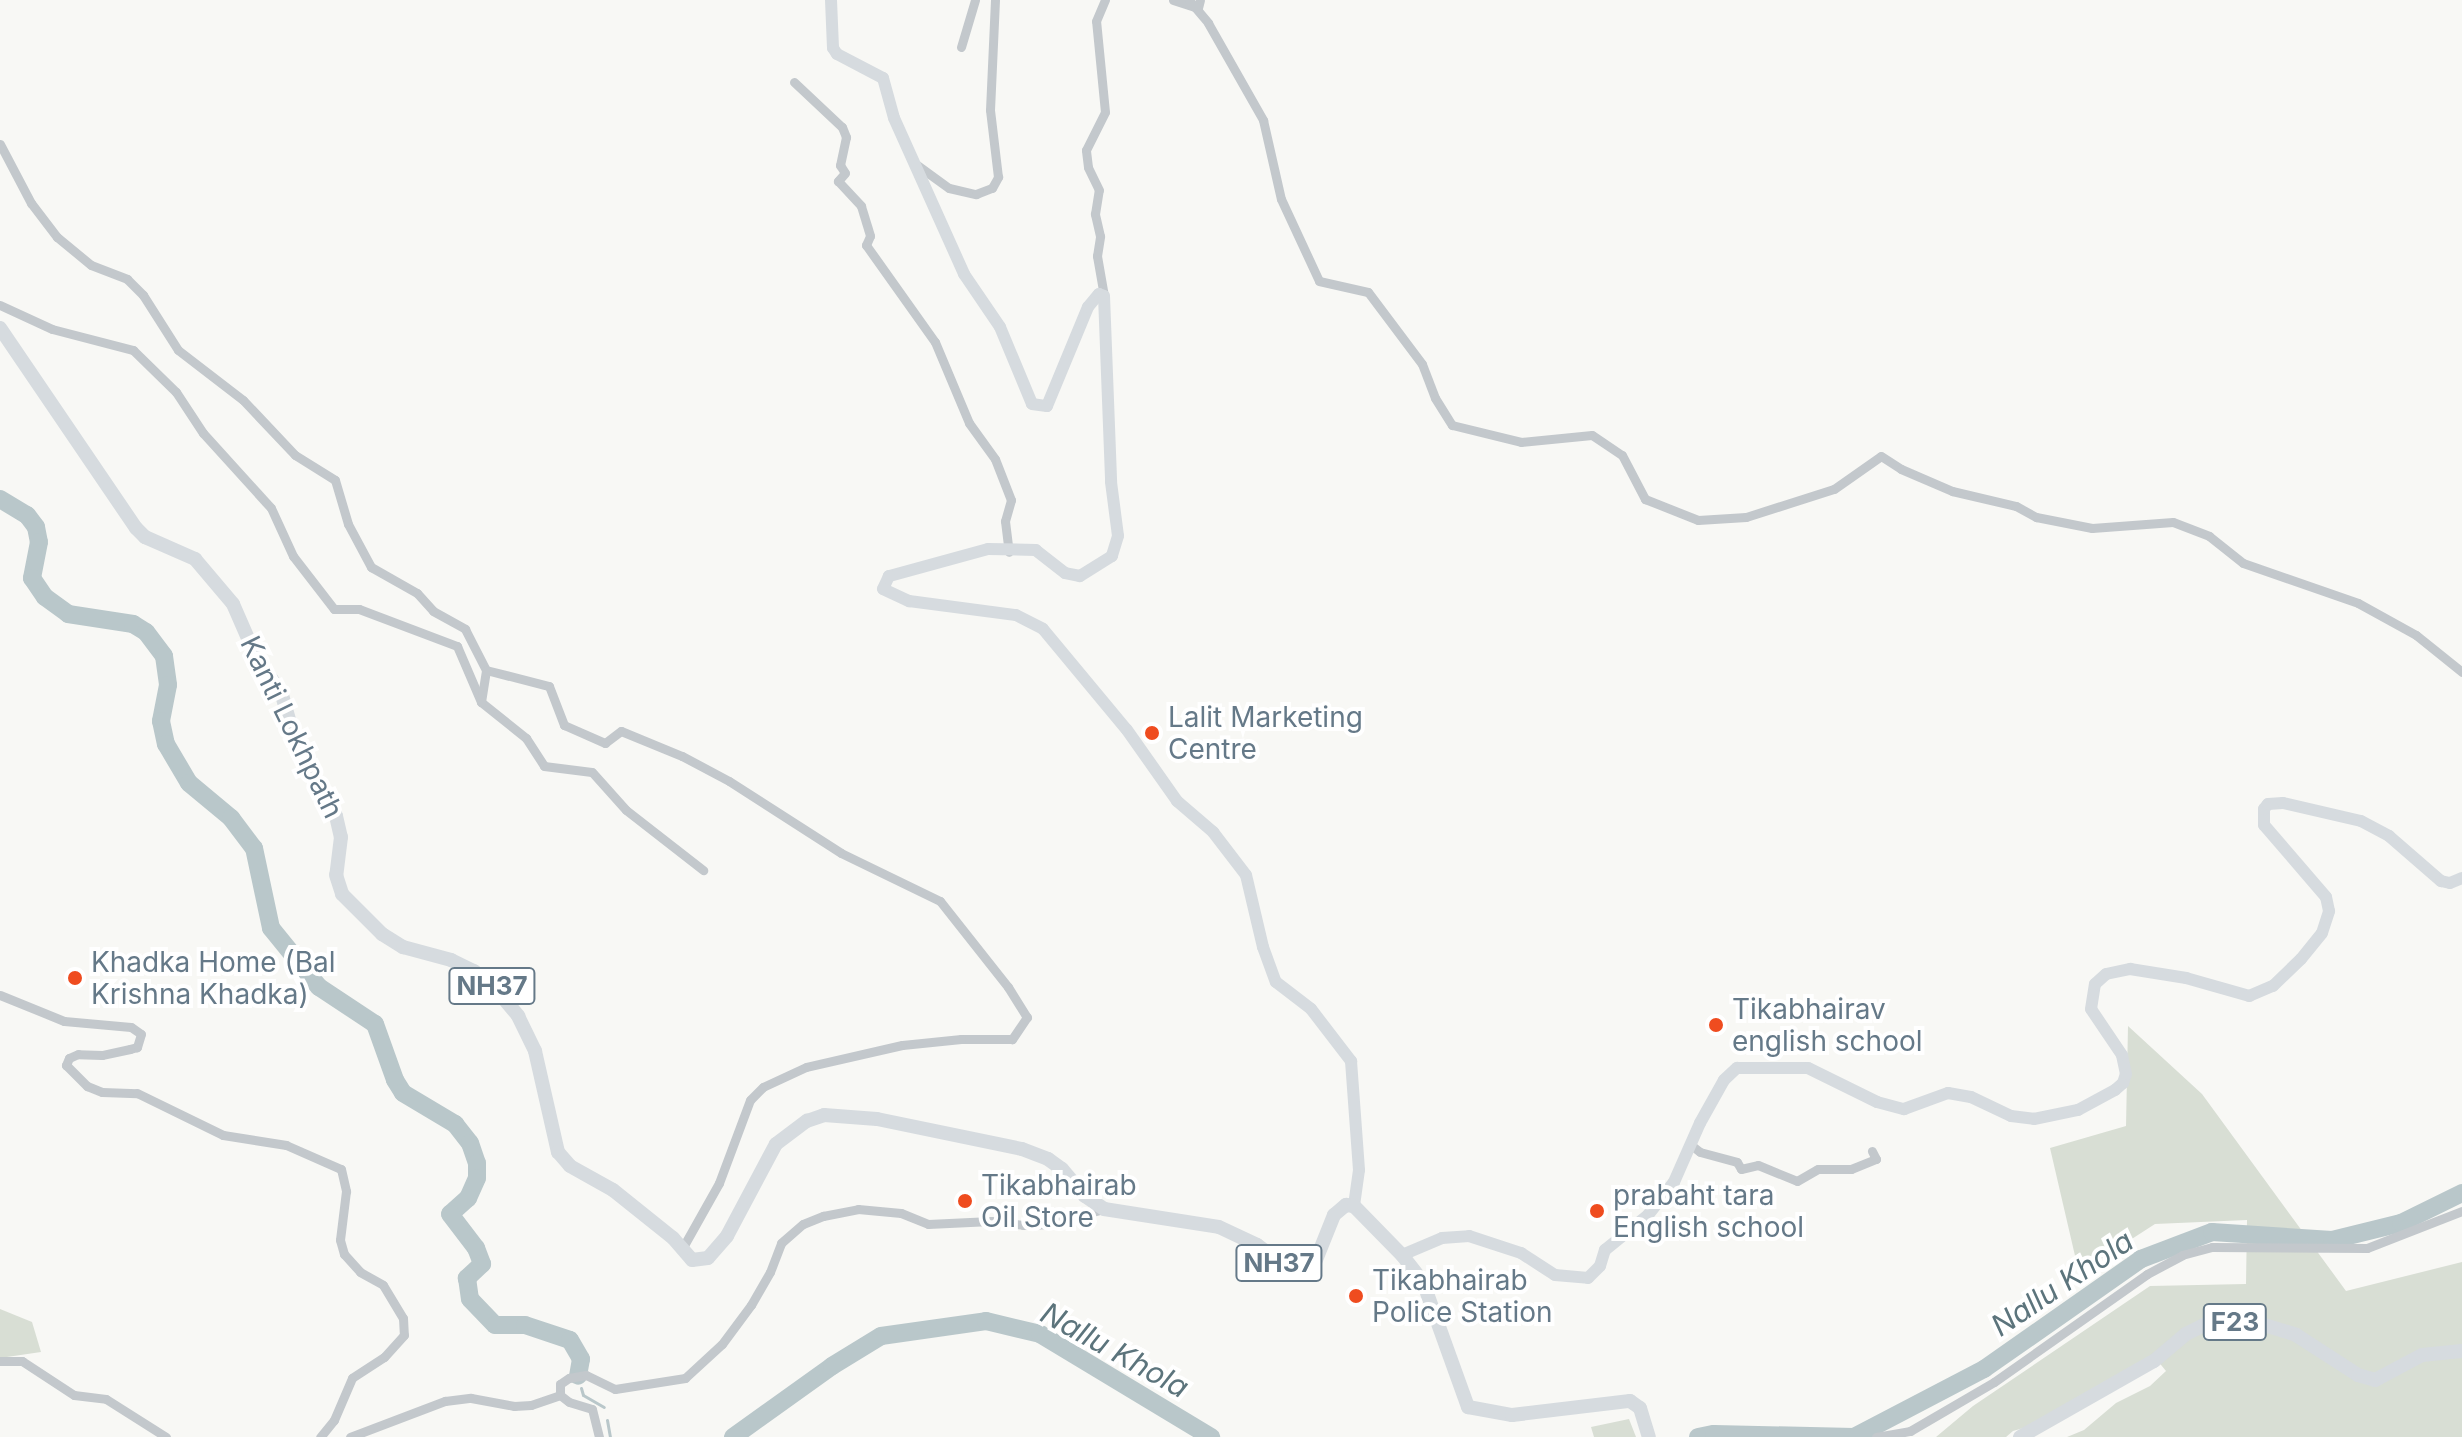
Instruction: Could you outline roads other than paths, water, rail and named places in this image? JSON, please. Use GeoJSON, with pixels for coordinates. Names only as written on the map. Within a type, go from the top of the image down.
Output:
{"type":"FeatureCollection","features":[{"type":"Feature","properties":{"kind":"main road","name":"Kanti Lokhpath"},"geometry":{"type":"LineString","coordinates":[[0,328],[136,528],[145,537],[195,559],[233,604],[254,652],[282,695],[300,758],[336,816],[341,837],[336,875],[342,894],[382,934],[403,947],[451,960],[474,971],[494,987],[518,1016],[535,1051],[558,1152],[570,1166],[626,1200],[682,1249]]}},
{"type":"Feature","properties":{"kind":"main road"},"geometry":{"type":"LineString","coordinates":[[682,1249],[697,1261],[714,1253],[727,1236],[776,1144],[807,1121],[824,1115],[877,1119],[1022,1149],[1048,1159],[1062,1169],[1085,1196],[1104,1209]]}},
{"type":"Feature","properties":{"kind":"main road","name":"NH37"},"geometry":{"type":"LineString","coordinates":[[1104,1209],[1219,1227],[1257,1245],[1282,1266],[1303,1273],[1314,1265],[1334,1215],[1346,1205],[1354,1206]]}},
{"type":"Feature","properties":{"kind":"main road"},"geometry":{"type":"LineString","coordinates":[[1354,1206],[1402,1255],[1428,1292],[1468,1407],[1512,1415],[1553,1413],[1630,1401],[1640,1408],[1649,1437]]}},
{"type":"Feature","properties":{"kind":"main road","name":"F23"},"geometry":{"type":"LineString","coordinates":[[2020,1437],[2154,1361],[2186,1334],[2215,1323],[2261,1324],[2296,1335],[2358,1375],[2375,1380],[2422,1355],[2462,1351]]}},
{"type":"Feature","properties":{"kind":"street"},"geometry":{"type":"LineString","coordinates":[[831,0],[833,48],[837,54],[883,78],[894,118],[964,274],[1000,327],[1032,404],[1047,406],[1088,307],[1099,294],[1104,296]]}},
{"type":"Feature","properties":{"kind":"street"},"geometry":{"type":"LineString","coordinates":[[961,47],[975,0]]}},
{"type":"Feature","properties":{"kind":"street"},"geometry":{"type":"LineString","coordinates":[[917,165],[949,188],[976,194],[992,188],[998,177],[990,110],[995,0]]}},
{"type":"Feature","properties":{"kind":"street"},"geometry":{"type":"LineString","coordinates":[[1105,0],[1096,21],[1105,112],[1086,150],[1088,167],[1099,190],[1095,214],[1100,236],[1097,256],[1104,296],[1111,482],[1118,536],[1112,556],[1080,576],[1065,573],[1036,550],[1009,552],[988,549],[889,576],[883,589],[909,601],[1016,615],[1043,629],[1127,730],[1177,801],[1213,832],[1246,875],[1263,947],[1276,982],[1311,1009],[1351,1061],[1359,1170],[1354,1206]]}},
{"type":"Feature","properties":{"kind":"street"},"geometry":{"type":"LineString","coordinates":[[1173,0],[1185,7],[1199,4]]}},
{"type":"Feature","properties":{"kind":"street"},"geometry":{"type":"LineString","coordinates":[[1189,0],[1199,4],[1263,120],[1281,199],[1319,281],[1368,292],[1422,364],[1435,398],[1452,425],[1521,442],[1592,435],[1622,455],[1645,499],[1698,520],[1746,517],[1834,489],[1881,456],[1901,469],[1952,491],[2016,506],[2036,517],[2092,528],[2173,522],[2209,536],[2243,563],[2358,603],[2416,635],[2462,672]]}},
{"type":"Feature","properties":{"kind":"street"},"geometry":{"type":"LineString","coordinates":[[794,82],[842,127],[846,137],[840,165],[845,173],[838,181],[861,206],[870,236],[866,245],[935,342],[969,423],[995,459],[1011,500],[1005,521],[1009,552]]}},
{"type":"Feature","properties":{"kind":"street"},"geometry":{"type":"LineString","coordinates":[[0,144],[31,203],[57,237],[91,265],[127,279],[143,295],[178,350],[243,400],[295,455],[335,480],[348,524],[371,567],[417,593],[433,611],[465,629],[486,670],[481,702]]}},
{"type":"Feature","properties":{"kind":"street"},"geometry":{"type":"LineString","coordinates":[[0,305],[52,329],[133,350],[176,392],[203,433],[271,508],[293,556],[334,609],[359,609],[457,646],[481,702],[526,738],[544,766],[592,772],[626,810],[703,870]]}},
{"type":"Feature","properties":{"kind":"street"},"geometry":{"type":"LineString","coordinates":[[486,670],[549,686],[564,725],[605,743],[621,731],[682,756],[729,781],[841,853],[940,901],[1008,987],[1027,1017],[1012,1039],[961,1039],[902,1045],[806,1067],[763,1087],[750,1100],[719,1183],[682,1249]]}},
{"type":"Feature","properties":{"kind":"street"},"geometry":{"type":"LineString","coordinates":[[1402,1255],[1442,1238],[1469,1236],[1521,1253],[1555,1275],[1588,1278],[1600,1266],[1605,1250],[1648,1215],[1674,1182],[1724,1080],[1737,1068],[1808,1068],[1877,1102],[1904,1109],[1917,1107],[1933,1096],[1962,1094],[2011,1116],[2034,1119],[2063,1116],[2115,1090],[2123,1083],[2126,1066],[2091,1009],[2095,984],[2106,974],[2130,969],[2186,978],[2249,996],[2273,986],[2322,933],[2329,911],[2326,897],[2264,825],[2262,818],[2268,804],[2283,803],[2361,821],[2389,836],[2441,881],[2450,883],[2462,878]]}},
{"type":"Feature","properties":{"kind":"street"},"geometry":{"type":"LineString","coordinates":[[0,995],[64,1021],[131,1027],[141,1034],[137,1047],[102,1055],[78,1054],[69,1058],[66,1065],[87,1086],[102,1092],[137,1093],[223,1135],[286,1145],[341,1169],[346,1191],[340,1240],[344,1254],[360,1272],[383,1285],[403,1318],[404,1335],[384,1357],[352,1378],[334,1420],[320,1437]]}},
{"type":"Feature","properties":{"kind":"street"},"geometry":{"type":"LineString","coordinates":[[1691,1145],[1700,1152],[1737,1162],[1741,1169],[1758,1165],[1797,1181],[1818,1169],[1851,1169],[1876,1159],[1872,1151]]}},
{"type":"Feature","properties":{"kind":"street"},"geometry":{"type":"LineString","coordinates":[[560,1395],[560,1384],[569,1378],[586,1375],[615,1389],[685,1378],[722,1344],[751,1305],[770,1272],[781,1243],[803,1224],[823,1216],[858,1209],[901,1213],[928,1224],[991,1221],[1023,1225],[1046,1224],[1104,1209]]}},
{"type":"Feature","properties":{"kind":"street"},"geometry":{"type":"LineString","coordinates":[[1876,1437],[1910,1431],[1994,1382],[2147,1274],[2182,1255],[2212,1247],[2367,1248],[2462,1211]]}},
{"type":"Feature","properties":{"kind":"street"},"geometry":{"type":"LineString","coordinates":[[0,1370],[3,1360],[22,1361],[74,1395],[106,1399],[166,1437]]}},
{"type":"Feature","properties":{"kind":"street"},"geometry":{"type":"LineString","coordinates":[[350,1437],[445,1401],[471,1398],[514,1406],[531,1405],[560,1395]]}},
{"type":"Feature","properties":{"kind":"street"},"geometry":{"type":"LineString","coordinates":[[560,1395],[569,1402],[592,1409],[599,1437]]}},
{"type":"Feature","properties":{"kind":"waterway"},"geometry":{"type":"LineString","coordinates":[[0,499],[27,515],[36,527],[39,542],[32,578],[45,597],[68,614],[133,624],[146,632],[164,656],[168,685],[161,721],[166,744],[189,783],[231,818],[254,848],[271,928],[319,987],[375,1024],[395,1080],[403,1093],[455,1124],[470,1143],[477,1163],[477,1178],[468,1198],[450,1214],[476,1248],[482,1264],[467,1278],[470,1299],[495,1325],[525,1325],[570,1340],[581,1359],[578,1376]]}},
{"type":"Feature","properties":{"kind":"waterway","name":"Nallu Khola"},"geometry":{"type":"LineString","coordinates":[[1698,1437],[1714,1434],[1854,1437],[1984,1369],[2141,1259],[2212,1232],[2332,1240],[2401,1223],[2462,1193]]}},
{"type":"Feature","properties":{"kind":"waterway","name":"Nallu Khola"},"geometry":{"type":"LineString","coordinates":[[733,1437],[832,1366],[881,1336],[986,1321],[1040,1334],[1211,1437]]}},
{"type":"Feature","properties":{"kind":"waterway"},"geometry":{"type":"LineString","coordinates":[[581,1388],[583,1395],[604,1407]]}},
{"type":"Feature","properties":{"kind":"waterway"},"geometry":{"type":"LineString","coordinates":[[607,1420],[610,1437]]}},
{"type":"Feature","properties":{"kind":"place","name":"Lalit Marketing Centre"},"geometry":{"type":"Point","coordinates":[1152,733]}},
{"type":"Feature","properties":{"kind":"place","name":"Khadka Home (Bal Krishna Khadka)"},"geometry":{"type":"Point","coordinates":[75,978]}},
{"type":"Feature","properties":{"kind":"place","name":"Tikabhairav english school"},"geometry":{"type":"Point","coordinates":[1716,1025]}},
{"type":"Feature","properties":{"kind":"place","name":"Tikabhairab Oil Store"},"geometry":{"type":"Point","coordinates":[965,1201]}},
{"type":"Feature","properties":{"kind":"place","name":"prabaht tara English school"},"geometry":{"type":"Point","coordinates":[1597,1211]}},
{"type":"Feature","properties":{"kind":"place","name":"Tikabhairab Police Station"},"geometry":{"type":"Point","coordinates":[1356,1296]}}]}
